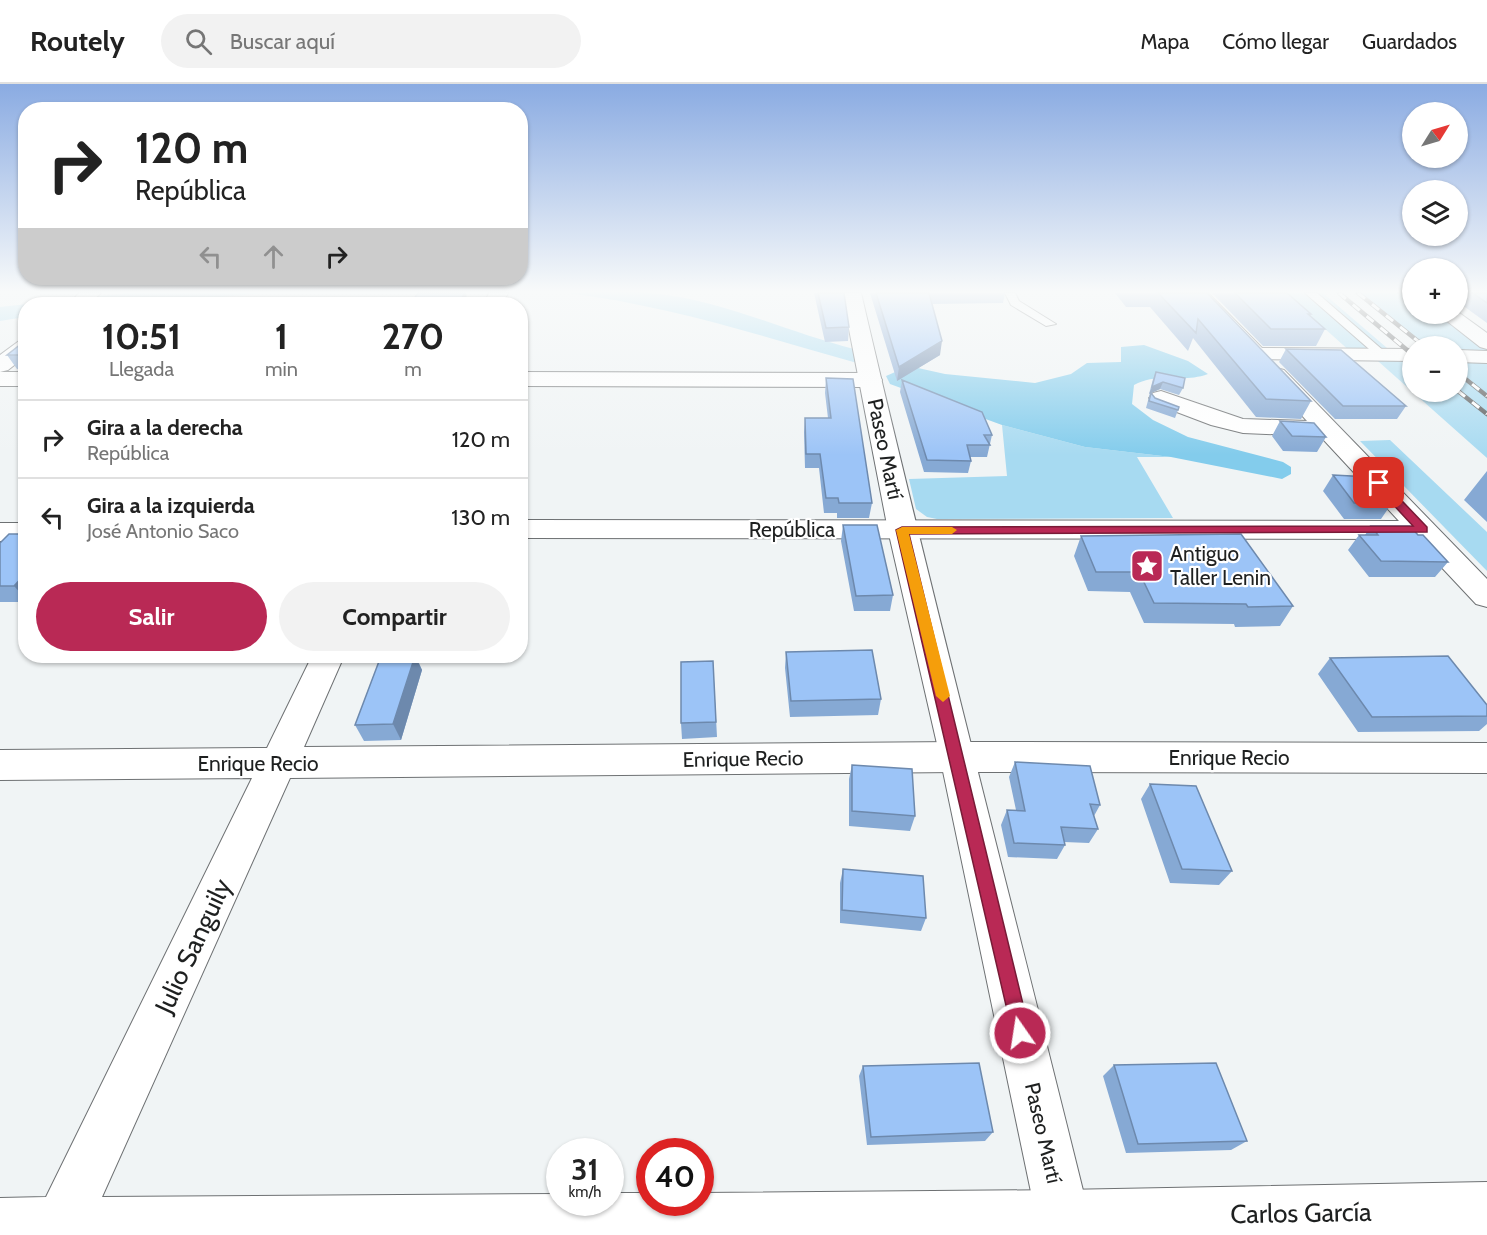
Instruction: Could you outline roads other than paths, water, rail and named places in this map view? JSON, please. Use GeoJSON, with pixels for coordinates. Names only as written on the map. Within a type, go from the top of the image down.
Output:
{"type":"FeatureCollection","features":[{"type":"Feature","properties":{"kind":"street","name":"Paseo Martí"},"geometry":{"type":"LineString","coordinates":[[863,347],[902,530],[1065,1226]]}},
{"type":"Feature","properties":{"kind":"street"},"geometry":{"type":"LineString","coordinates":[[1249,347],[1487,597]]}},
{"type":"Feature","properties":{"kind":"street"},"geometry":{"type":"LineString","coordinates":[[0,365],[18,351]]}},
{"type":"Feature","properties":{"kind":"street"},"geometry":{"type":"LineString","coordinates":[[1256,354],[1402,355]]}},
{"type":"Feature","properties":{"kind":"street"},"geometry":{"type":"LineString","coordinates":[[1468,356],[1487,357]]}},
{"type":"Feature","properties":{"kind":"street"},"geometry":{"type":"LineString","coordinates":[[0,379],[18,380]]}},
{"type":"Feature","properties":{"kind":"street"},"geometry":{"type":"LineString","coordinates":[[528,379],[870,380]]}},
{"type":"Feature","properties":{"kind":"street"},"geometry":{"type":"LineString","coordinates":[[1161,398],[1219,420],[1243,426],[1327,429]]}},
{"type":"Feature","properties":{"kind":"street","name":"República"},"geometry":{"type":"LineString","coordinates":[[528,529],[1423,530]]}},
{"type":"Feature","properties":{"kind":"street"},"geometry":{"type":"LineString","coordinates":[[0,532],[18,532]]}},
{"type":"Feature","properties":{"kind":"street","name":"Julio Sanguily"},"geometry":{"type":"LineString","coordinates":[[59,1229],[325,663]]}},
{"type":"Feature","properties":{"kind":"street","name":"Enrique Recio"},"geometry":{"type":"LineString","coordinates":[[0,765],[957,757],[1487,758]]}},
{"type":"Feature","properties":{"kind":"street","name":"Carlos García"},"geometry":{"type":"LineString","coordinates":[[0,1225],[59,1229],[1065,1226],[1487,1209]]}},
{"type":"Feature","properties":{"kind":"lane"},"geometry":{"type":"LineString","coordinates":[[1372,347],[1381,354]]}},
{"type":"Feature","properties":{"kind":"railway"},"geometry":{"type":"LineString","coordinates":[[1468,381],[1487,396]]}},
{"type":"Feature","properties":{"kind":"railway"},"geometry":{"type":"LineString","coordinates":[[1468,399],[1487,414]]}},
{"type":"Feature","properties":{"kind":"place","name":"Antiguo Taller Lenin"},"geometry":{"type":"Point","coordinates":[1147,566]}}]}
